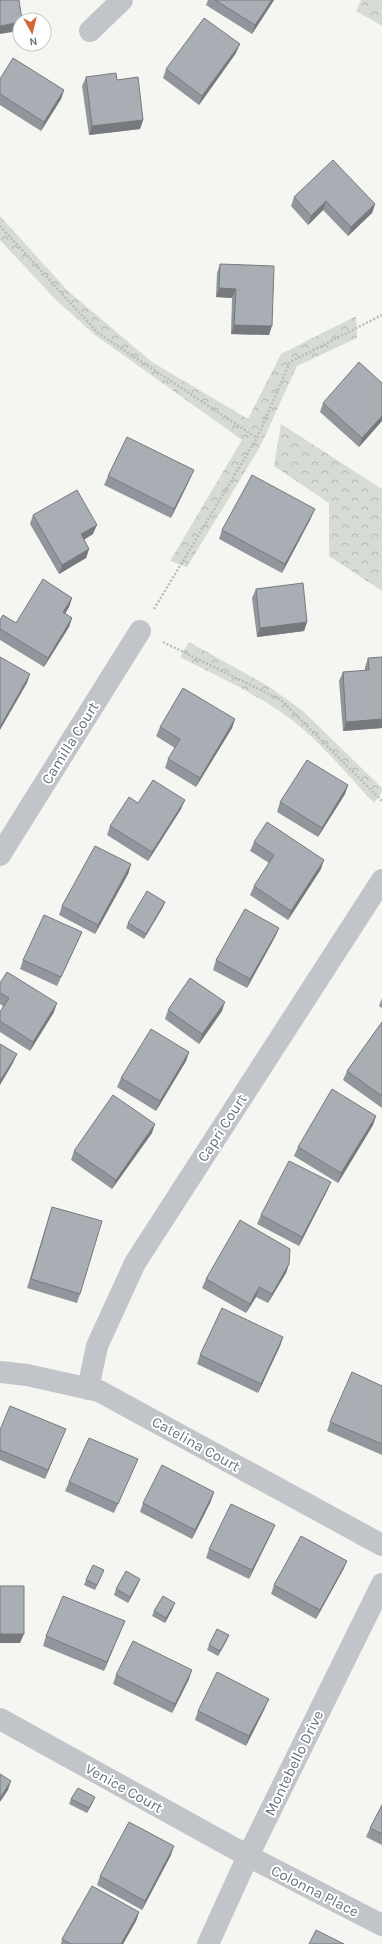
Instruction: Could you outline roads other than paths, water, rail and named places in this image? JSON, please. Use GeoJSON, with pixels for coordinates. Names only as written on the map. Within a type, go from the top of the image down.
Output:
{"type":"FeatureCollection","features":[{"type":"Feature","properties":{"kind":"street"},"geometry":{"type":"LineString","coordinates":[[90,31],[122,0]]}},
{"type":"Feature","properties":{"kind":"street","name":"Camilla Court"},"geometry":{"type":"LineString","coordinates":[[0,855],[140,631]]}},
{"type":"Feature","properties":{"kind":"street","name":"Capri Court"},"geometry":{"type":"LineString","coordinates":[[88,1389],[97,1346],[135,1264],[382,880]]}},
{"type":"Feature","properties":{"kind":"street","name":"Catelina Court"},"geometry":{"type":"LineString","coordinates":[[0,1372],[27,1375],[99,1391],[382,1545]]}},
{"type":"Feature","properties":{"kind":"street","name":"Montebello Drive"},"geometry":{"type":"LineString","coordinates":[[208,1944],[248,1856],[382,1584]]}},
{"type":"Feature","properties":{"kind":"street","name":"Venice Court"},"geometry":{"type":"LineString","coordinates":[[0,1719],[248,1856]]}},
{"type":"Feature","properties":{"kind":"street","name":"Colonna Place"},"geometry":{"type":"LineString","coordinates":[[248,1856],[382,1925]]}}]}
